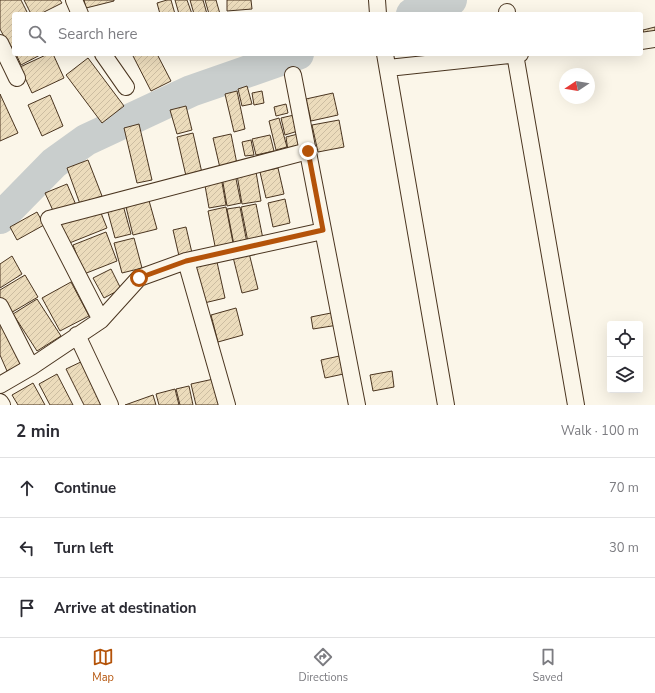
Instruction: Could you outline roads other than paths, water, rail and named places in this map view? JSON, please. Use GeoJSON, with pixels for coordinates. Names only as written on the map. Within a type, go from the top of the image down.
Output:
{"type":"FeatureCollection","features":[{"type":"Feature","properties":{"kind":"street"},"geometry":{"type":"LineString","coordinates":[[74,0],[79,12]]}},
{"type":"Feature","properties":{"kind":"street"},"geometry":{"type":"LineString","coordinates":[[377,0],[378,12]]}},
{"type":"Feature","properties":{"kind":"street"},"geometry":{"type":"LineString","coordinates":[[643,41],[655,39]]}},
{"type":"Feature","properties":{"kind":"street"},"geometry":{"type":"LineString","coordinates":[[0,43],[17,78]]}},
{"type":"Feature","properties":{"kind":"street"},"geometry":{"type":"LineString","coordinates":[[104,56],[126,87]]}},
{"type":"Feature","properties":{"kind":"street"},"geometry":{"type":"LineString","coordinates":[[446,405],[386,61],[480,56]]}},
{"type":"Feature","properties":{"kind":"street"},"geometry":{"type":"LineString","coordinates":[[517,56],[576,405]]}},
{"type":"Feature","properties":{"kind":"street"},"geometry":{"type":"LineString","coordinates":[[293,75],[357,405]]}},
{"type":"Feature","properties":{"kind":"street"},"geometry":{"type":"LineString","coordinates":[[101,320],[49,219],[308,151]]}},
{"type":"Feature","properties":{"kind":"street"},"geometry":{"type":"LineString","coordinates":[[0,385],[31,367],[101,320],[139,278],[186,261],[323,230]]}},
{"type":"Feature","properties":{"kind":"street"},"geometry":{"type":"LineString","coordinates":[[186,261],[227,405]]}},
{"type":"Feature","properties":{"kind":"street"},"geometry":{"type":"LineString","coordinates":[[0,306],[31,367]]}},
{"type":"Feature","properties":{"kind":"street"},"geometry":{"type":"LineString","coordinates":[[77,335],[110,405]]}},
{"type":"Feature","properties":{"kind":"waterway"},"geometry":{"type":"LineString","coordinates":[[418,12],[451,0]]}},
{"type":"Feature","properties":{"kind":"waterway"},"geometry":{"type":"LineString","coordinates":[[0,218],[54,163],[86,140],[191,91],[292,56]]}}]}
